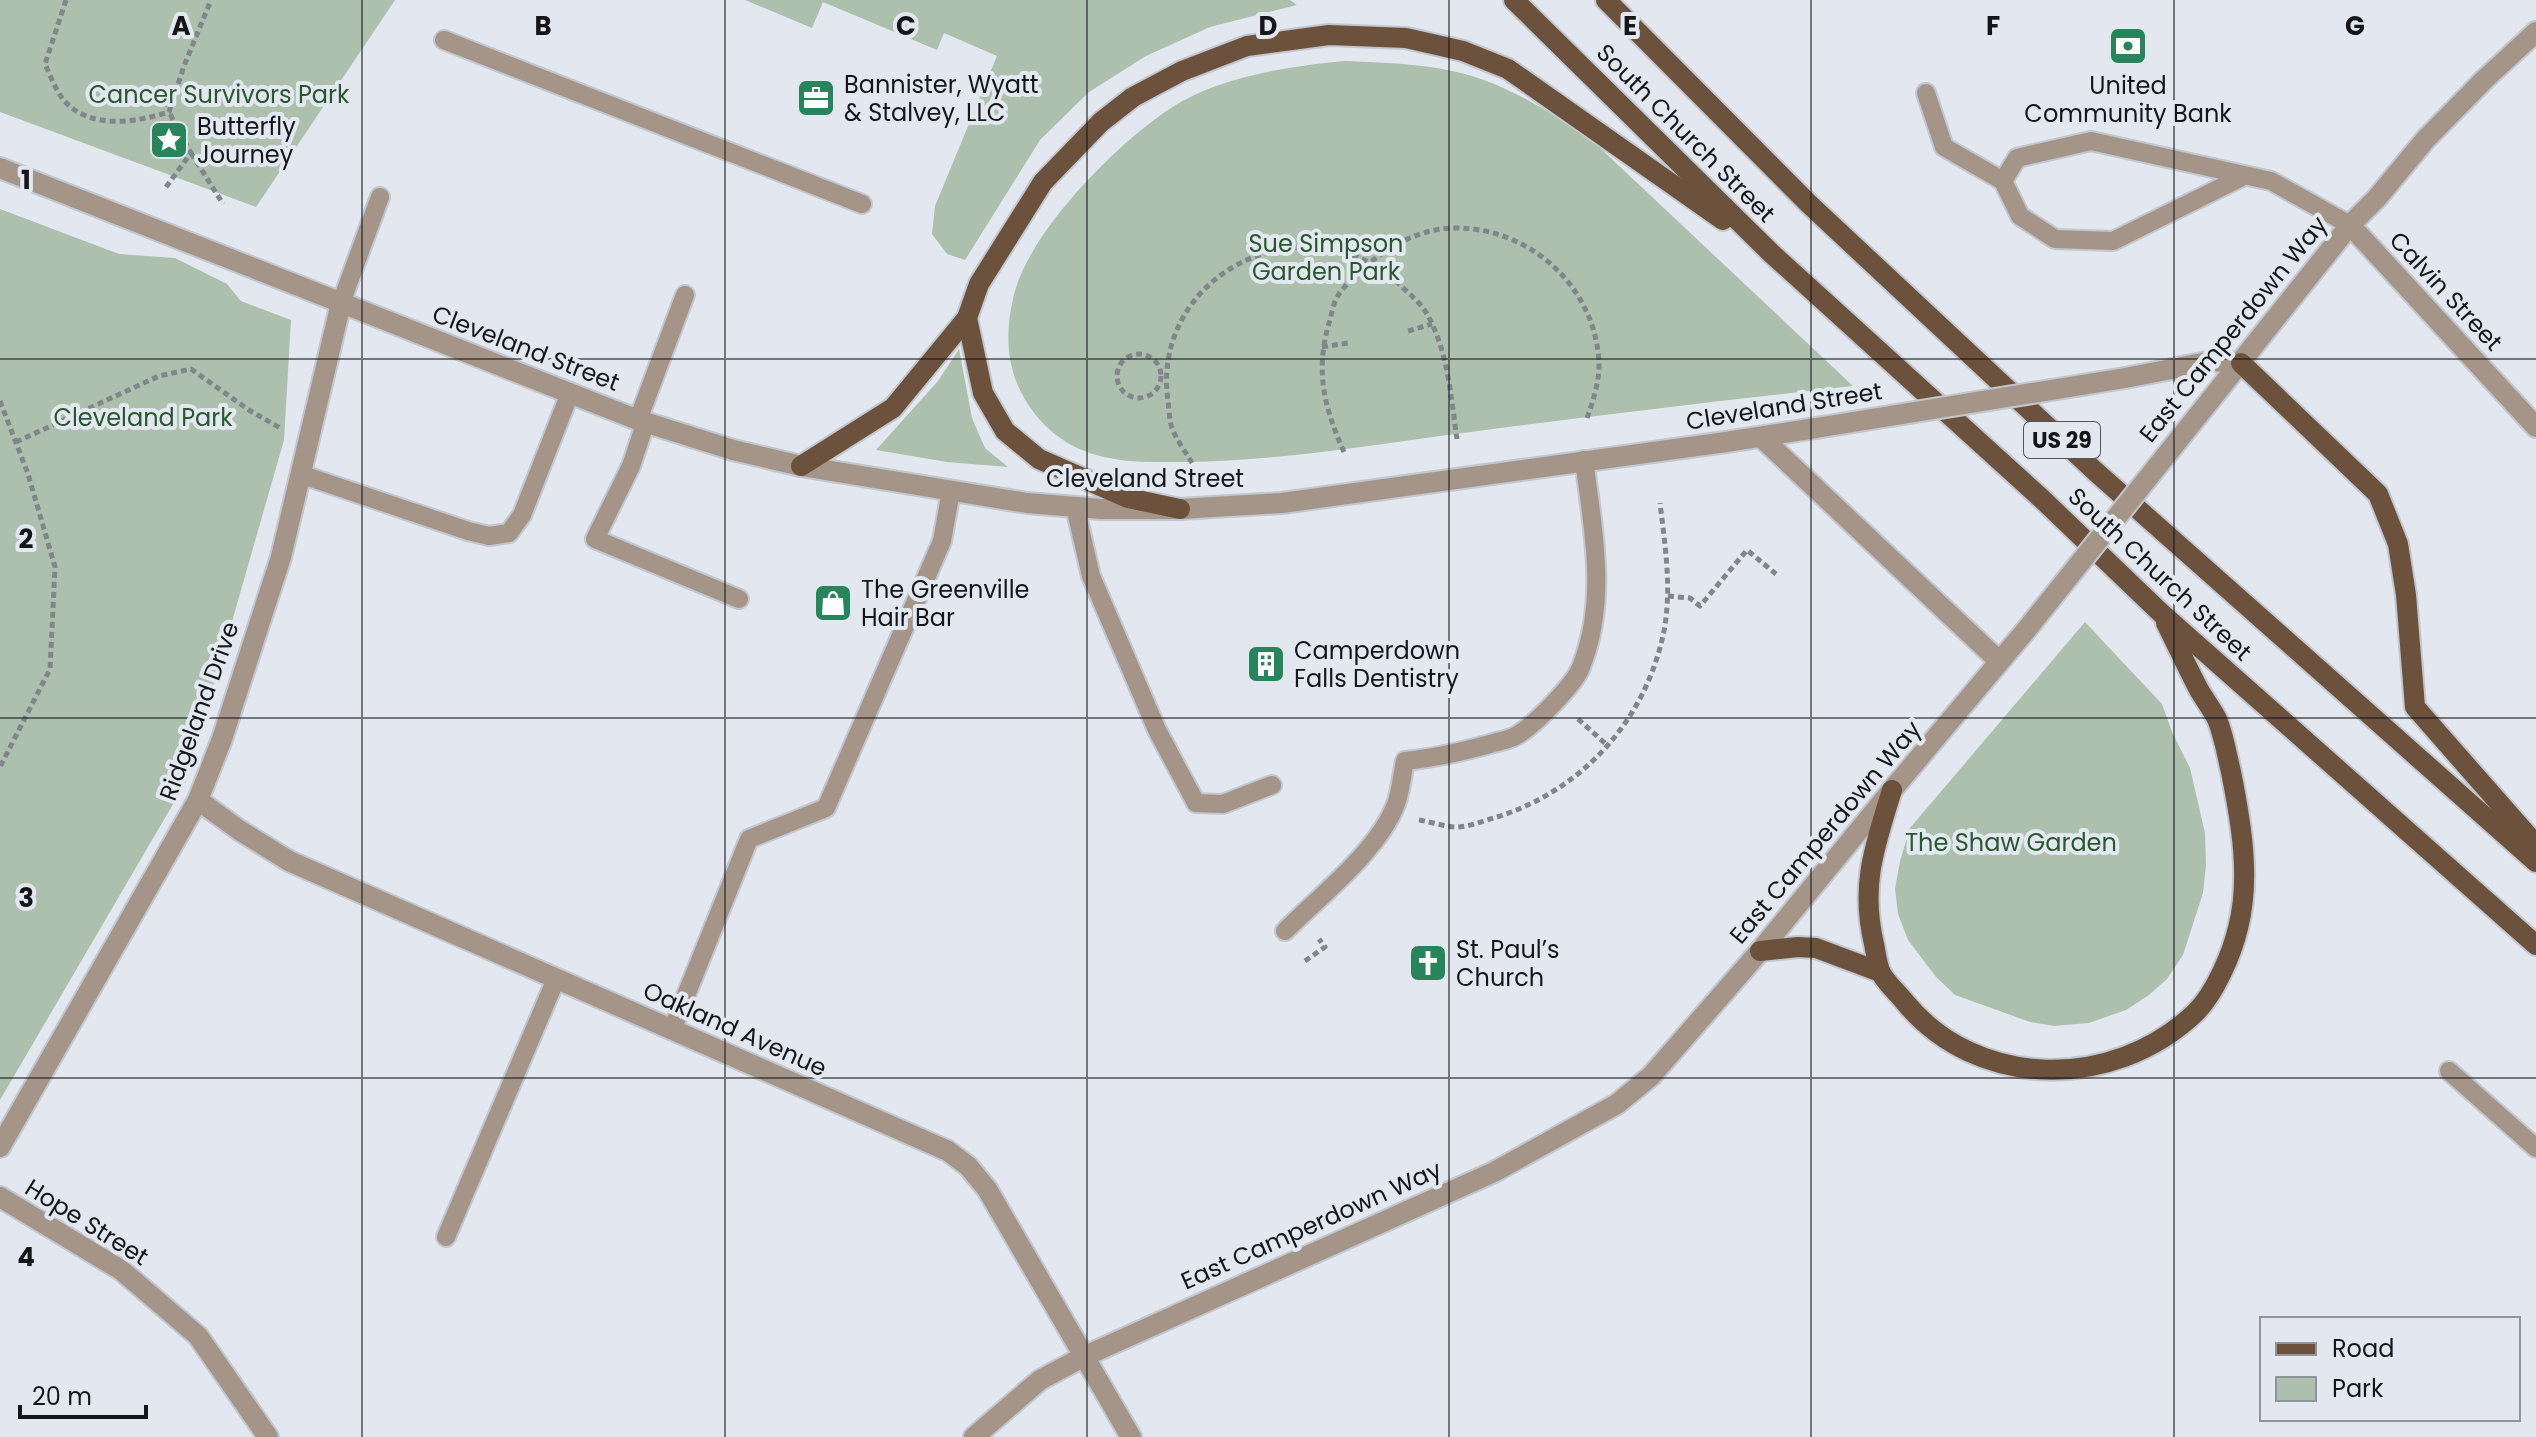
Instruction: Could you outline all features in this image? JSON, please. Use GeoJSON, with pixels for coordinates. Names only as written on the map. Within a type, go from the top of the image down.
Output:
{"type":"FeatureCollection","features":[{"type":"Feature","properties":{"kind":"main road","name":"South Church Street"},"geometry":{"type":"LineString","coordinates":[[1514,0],[1771,253],[2042,499],[2161,613],[2536,945]]}},
{"type":"Feature","properties":{"kind":"main road","name":"South Church Street"},"geometry":{"type":"LineString","coordinates":[[1606,0],[1809,204],[2096,472],[2536,862]]}},
{"type":"Feature","properties":{"kind":"main road"},"geometry":{"type":"LineString","coordinates":[[801,466],[893,408],[967,318],[979,284],[1043,182],[1101,122],[1133,97],[1182,71],[1247,46],[1329,35],[1406,38],[1463,51],[1508,69],[1771,253]]}},
{"type":"Feature","properties":{"kind":"main road"},"geometry":{"type":"LineString","coordinates":[[967,318],[983,393],[1005,431],[1039,459],[1128,498],[1180,509]]}},
{"type":"Feature","properties":{"kind":"main road"},"geometry":{"type":"LineString","coordinates":[[2241,363],[2378,494],[2398,544],[2406,595],[2415,707],[2536,845]]}},
{"type":"Feature","properties":{"kind":"main road"},"geometry":{"type":"LineString","coordinates":[[1892,790],[1870,863],[1869,925],[1880,972],[1917,1018],[1948,1042],[1989,1061],[2041,1071],[2082,1069],[2139,1050],[2176,1029],[2197,1011],[2228,957],[2239,927],[2244,865],[2236,795],[2217,719],[2200,692],[2161,613]]}},
{"type":"Feature","properties":{"kind":"main road"},"geometry":{"type":"LineString","coordinates":[[1760,951],[1816,948],[1880,972]]}},
{"type":"Feature","properties":{"kind":"street","name":"East Camperdown Way"},"geometry":{"type":"LineString","coordinates":[[974,1437],[1040,1380],[1083,1357],[1494,1172],[1617,1104],[1651,1076],[1760,951],[2027,629],[2350,225],[2425,140],[2536,32]]}},
{"type":"Feature","properties":{"kind":"street","name":"Cleveland Street"},"geometry":{"type":"LineString","coordinates":[[0,168],[570,393],[733,450],[801,466],[1027,503],[1180,509],[1282,503],[1761,437],[2213,361],[2241,363]]}},
{"type":"Feature","properties":{"kind":"street","name":"Calvin Street"},"geometry":{"type":"LineString","coordinates":[[2350,225],[2536,427]]}},
{"type":"Feature","properties":{"kind":"street","name":"Ridgeland Drive"},"geometry":{"type":"LineString","coordinates":[[0,1147],[198,800],[222,739],[281,557],[341,303]]}},
{"type":"Feature","properties":{"kind":"street"},"geometry":{"type":"LineString","coordinates":[[1761,437],[1999,661]]}},
{"type":"Feature","properties":{"kind":"street","name":"Oakland Avenue"},"geometry":{"type":"LineString","coordinates":[[198,800],[289,861],[948,1151],[968,1166],[987,1189],[1131,1437]]}},
{"type":"Feature","properties":{"kind":"street","name":"Hope Street"},"geometry":{"type":"LineString","coordinates":[[0,1197],[121,1270],[198,1336],[268,1437]]}},
{"type":"Feature","properties":{"kind":"lane"},"geometry":{"type":"LineString","coordinates":[[444,40],[862,204]]}},
{"type":"Feature","properties":{"kind":"lane"},"geometry":{"type":"LineString","coordinates":[[1926,93],[1944,147],[2003,181],[2020,216],[2055,239],[2113,241],[2244,176]]}},
{"type":"Feature","properties":{"kind":"lane"},"geometry":{"type":"LineString","coordinates":[[2003,181],[2017,158],[2091,141],[2271,181],[2350,225]]}},
{"type":"Feature","properties":{"kind":"lane"},"geometry":{"type":"LineString","coordinates":[[341,303],[380,197]]}},
{"type":"Feature","properties":{"kind":"lane"},"geometry":{"type":"LineString","coordinates":[[685,295],[642,420],[631,466],[595,539],[739,599]]}},
{"type":"Feature","properties":{"kind":"lane"},"geometry":{"type":"LineString","coordinates":[[300,474],[468,531],[489,536],[509,533],[522,515],[570,393]]}},
{"type":"Feature","properties":{"kind":"lane"},"geometry":{"type":"LineString","coordinates":[[1285,931],[1370,847],[1387,824],[1397,802],[1405,761],[1443,757],[1517,736],[1551,707],[1581,670],[1592,627],[1597,575],[1584,460]]}},
{"type":"Feature","properties":{"kind":"lane"},"geometry":{"type":"LineString","coordinates":[[672,1030],[749,839],[826,808],[942,541],[951,491]]}},
{"type":"Feature","properties":{"kind":"lane"},"geometry":{"type":"LineString","coordinates":[[1075,507],[1091,576],[1157,730],[1196,803],[1223,804],[1272,785]]}},
{"type":"Feature","properties":{"kind":"lane"},"geometry":{"type":"LineString","coordinates":[[446,1237],[556,979]]}},
{"type":"Feature","properties":{"kind":"lane"},"geometry":{"type":"LineString","coordinates":[[2449,1071],[2536,1148]]}},
{"type":"Feature","properties":{"kind":"path"},"geometry":{"type":"LineString","coordinates":[[66,0],[45,64],[62,98],[83,117],[106,121],[148,119],[169,109],[211,0]]}},
{"type":"Feature","properties":{"kind":"path"},"geometry":{"type":"LineString","coordinates":[[147,89],[169,109],[191,153],[223,204]]}},
{"type":"Feature","properties":{"kind":"path"},"geometry":{"type":"LineString","coordinates":[[166,187],[191,153]]}},
{"type":"Feature","properties":{"kind":"path"},"geometry":{"type":"LineString","coordinates":[[1344,452],[1329,418],[1322,376],[1322,347],[1337,296],[1371,262],[1399,242],[1426,232],[1456,228],[1508,238],[1533,249],[1568,279],[1588,314],[1597,340],[1599,367],[1596,392],[1587,418]]}},
{"type":"Feature","properties":{"kind":"path"},"geometry":{"type":"LineString","coordinates":[[1192,463],[1171,425],[1163,374],[1154,359],[1138,353],[1126,357],[1118,367],[1117,380],[1121,391],[1132,397],[1145,397],[1156,391],[1163,374],[1168,361],[1175,336],[1194,300],[1238,263],[1282,247],[1327,247],[1371,262],[1416,300],[1432,324],[1444,360],[1457,439]]}},
{"type":"Feature","properties":{"kind":"path"},"geometry":{"type":"LineString","coordinates":[[1408,331],[1432,324]]}},
{"type":"Feature","properties":{"kind":"path"},"geometry":{"type":"LineString","coordinates":[[1322,347],[1348,343]]}},
{"type":"Feature","properties":{"kind":"path"},"geometry":{"type":"LineString","coordinates":[[16,442],[159,376],[191,369],[249,410],[307,444]]}},
{"type":"Feature","properties":{"kind":"path"},"geometry":{"type":"LineString","coordinates":[[0,401],[55,567],[50,669],[0,767]]}},
{"type":"Feature","properties":{"kind":"path"},"geometry":{"type":"LineString","coordinates":[[1668,596],[1690,598],[1700,606],[1747,550],[1776,574]]}},
{"type":"Feature","properties":{"kind":"path"},"geometry":{"type":"LineString","coordinates":[[1574,716],[1607,745]]}},
{"type":"Feature","properties":{"kind":"path"},"geometry":{"type":"LineString","coordinates":[[1305,961],[1319,951]]}},
{"type":"Feature","properties":{"kind":"green space","name":"Cancer Survivors Park"},"geometry":{"type":"Polygon","coordinates":[[[0,0],[395,0],[256,207],[0,112],[0,0]]]}},
{"type":"Feature","properties":{"kind":"green space"},"geometry":{"type":"Polygon","coordinates":[[[745,0],[1290,0],[1297,5],[1210,27],[1146,56],[1089,92],[1040,140],[965,260],[947,254],[932,234],[935,206],[997,56],[944,33],[937,50],[823,2],[812,28],[745,0]]]}},
{"type":"Feature","properties":{"kind":"green space","name":"Sue Simpson Garden Park"},"geometry":{"type":"Polygon","coordinates":[[[1345,61],[1414,65],[1465,74],[1513,92],[1557,118],[1599,147],[1853,386],[1257,459],[1120,460],[1082,450],[1053,432],[1030,407],[1019,388],[1012,366],[1008,333],[1013,299],[1021,274],[1054,219],[1125,143],[1190,97],[1255,75],[1345,61]]]}},
{"type":"Feature","properties":{"kind":"green space","name":"Cleveland Park"},"geometry":{"type":"Polygon","coordinates":[[[0,209],[119,254],[175,258],[227,284],[241,301],[291,320],[284,440],[186,782],[0,1100],[0,209]]]}},
{"type":"Feature","properties":{"kind":"green space"},"geometry":{"type":"Polygon","coordinates":[[[959,349],[972,418],[985,448],[1008,467],[947,462],[876,450],[938,381],[959,349]]]}},
{"type":"Feature","properties":{"kind":"green space","name":"The Shaw Garden"},"geometry":{"type":"Polygon","coordinates":[[[2085,622],[2162,704],[2190,768],[2205,833],[2206,865],[2203,893],[2183,955],[2167,979],[2126,1010],[2089,1023],[2054,1026],[2030,1022],[1955,995],[1936,977],[1908,940],[1898,914],[1895,889],[1910,828],[2085,622]]]}},
{"type":"Feature","properties":{"kind":"place","name":"United Community Bank"},"geometry":{"type":"Point","coordinates":[2128,46]}},
{"type":"Feature","properties":{"kind":"place","name":"Bannister, Wyatt & Stalvey, LLC"},"geometry":{"type":"Point","coordinates":[816,98]}},
{"type":"Feature","properties":{"kind":"place","name":"Butterfly Journey"},"geometry":{"type":"Point","coordinates":[169,140]}},
{"type":"Feature","properties":{"kind":"place","name":"The Greenville Hair Bar"},"geometry":{"type":"Point","coordinates":[833,603]}},
{"type":"Feature","properties":{"kind":"place","name":"Camperdown Falls Dentistry"},"geometry":{"type":"Point","coordinates":[1266,664]}},
{"type":"Feature","properties":{"kind":"place","name":"St. Paul’s Church"},"geometry":{"type":"Point","coordinates":[1428,963]}}]}
